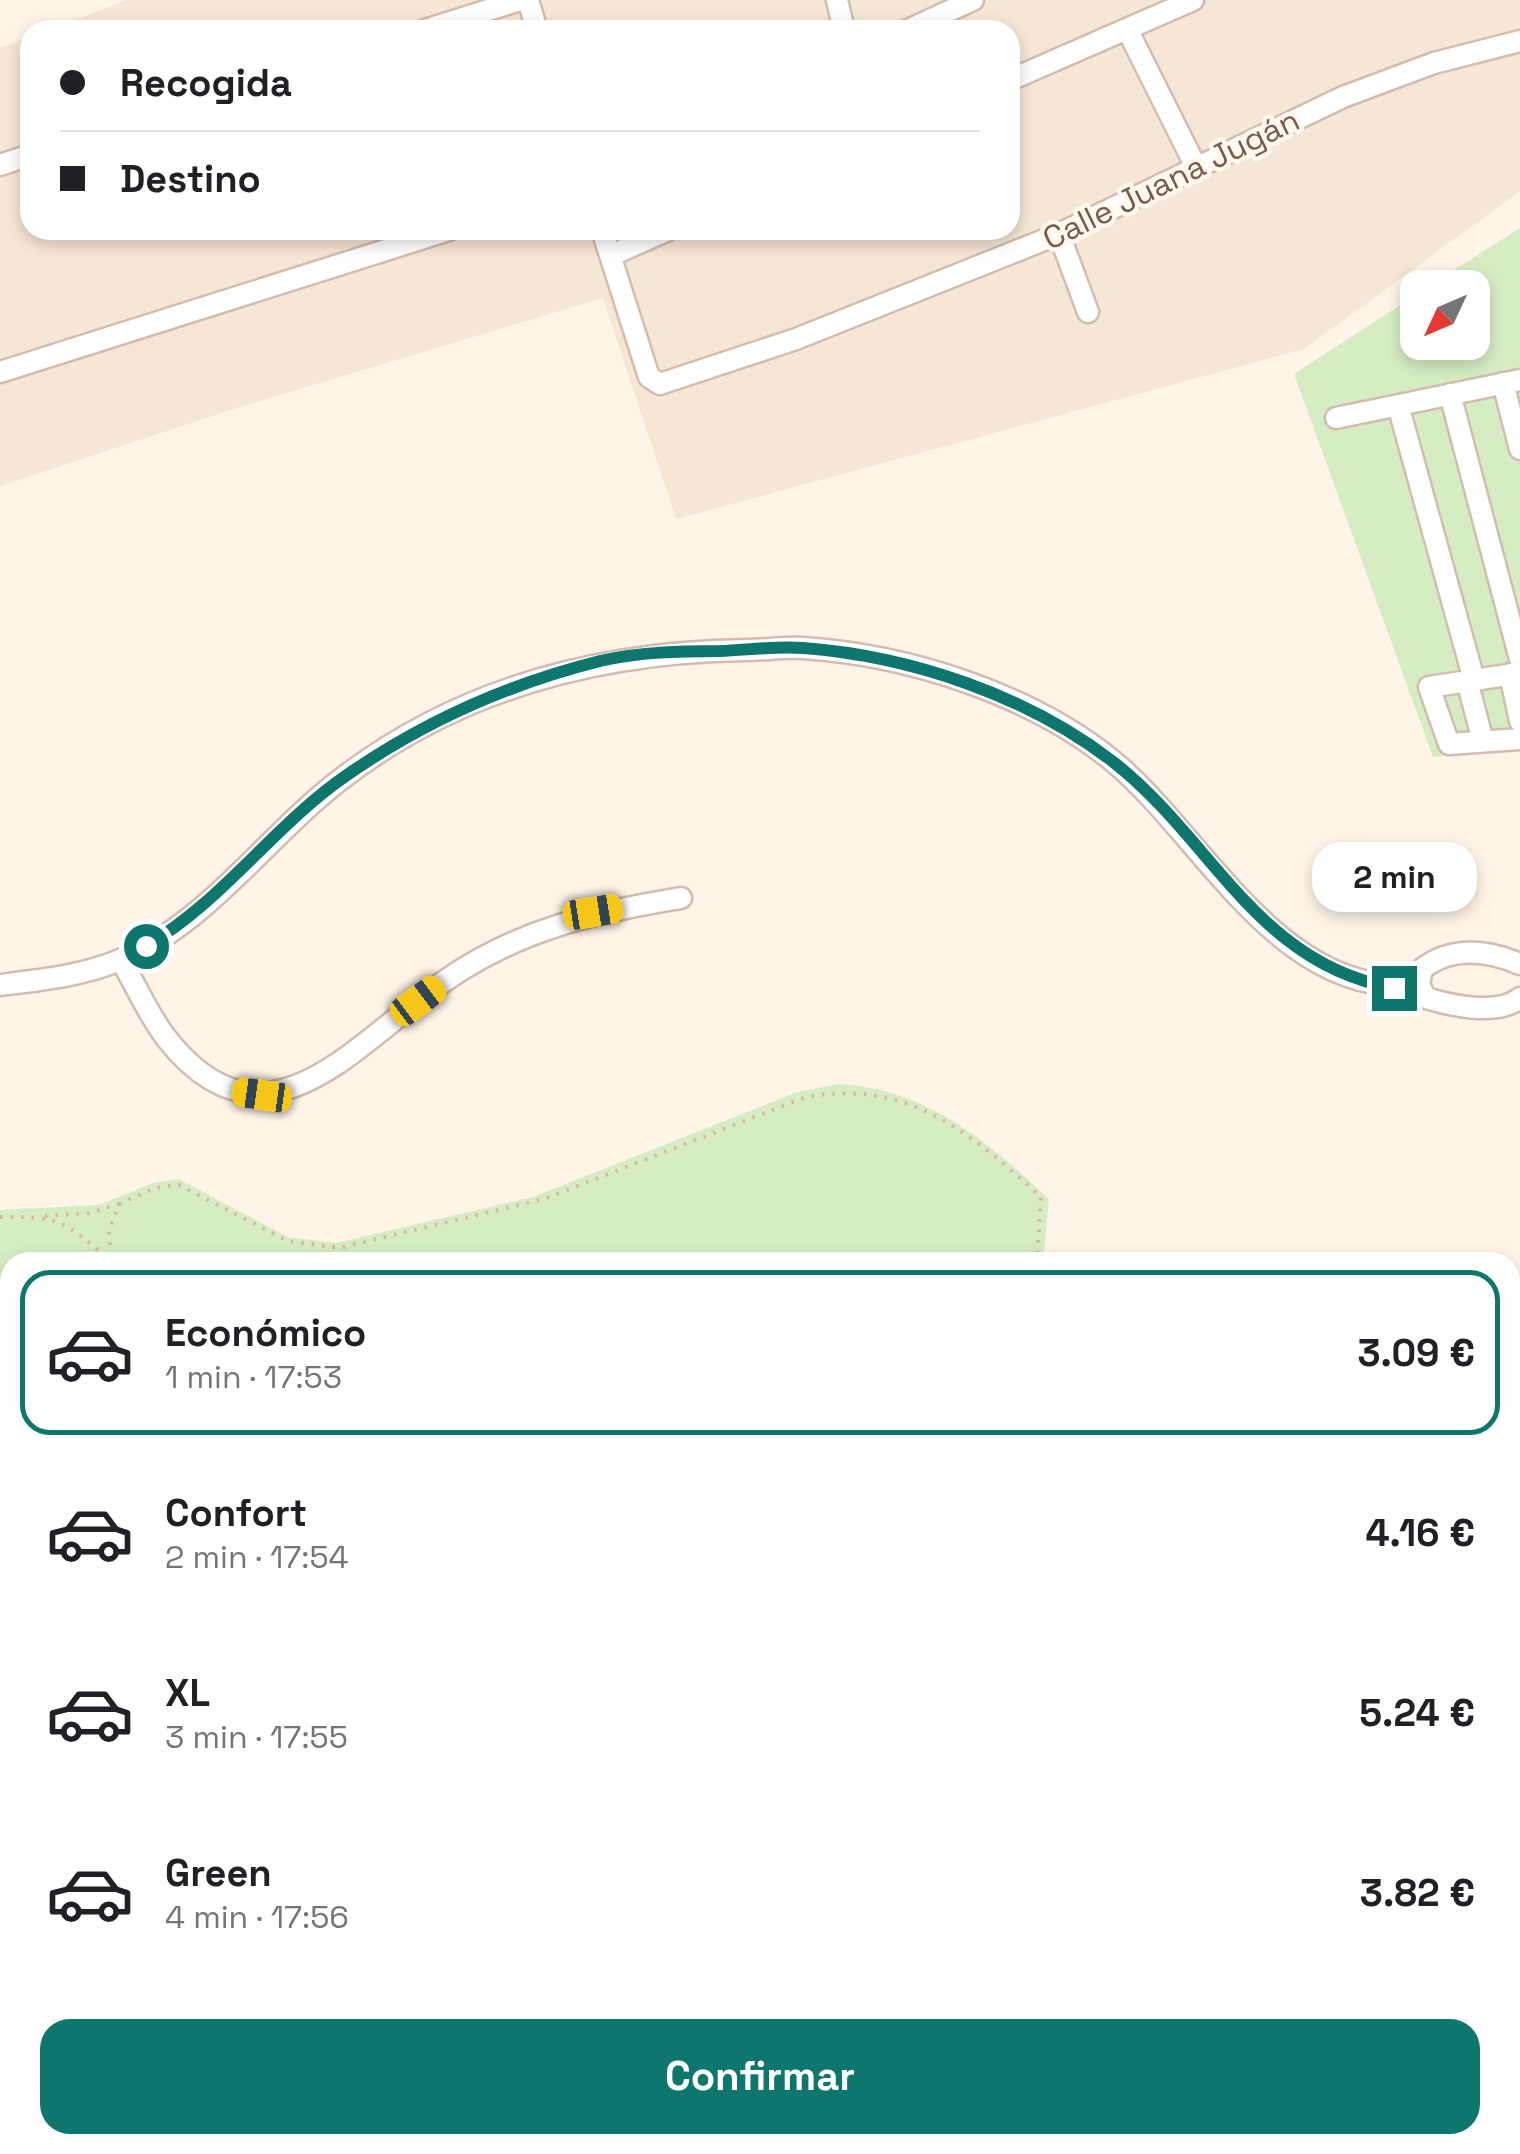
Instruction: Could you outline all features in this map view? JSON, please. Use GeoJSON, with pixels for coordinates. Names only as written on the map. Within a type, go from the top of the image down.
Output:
{"type":"FeatureCollection","features":[{"type":"Feature","properties":{"kind":"street"},"geometry":{"type":"LineString","coordinates":[[457,20],[520,0]]}},
{"type":"Feature","properties":{"kind":"street"},"geometry":{"type":"LineString","coordinates":[[1020,76],[1193,0]]}},
{"type":"Feature","properties":{"kind":"street"},"geometry":{"type":"LineString","coordinates":[[929,20],[970,1]]}},
{"type":"Feature","properties":{"kind":"street"},"geometry":{"type":"LineString","coordinates":[[1127,29],[1196,167]]}},
{"type":"Feature","properties":{"kind":"street","name":"Calle Juana Jugán"},"geometry":{"type":"LineString","coordinates":[[612,255],[654,382],[796,339],[1059,234],[1342,97],[1434,62],[1520,40]]}},
{"type":"Feature","properties":{"kind":"street"},"geometry":{"type":"LineString","coordinates":[[1059,234],[1088,312]]}},
{"type":"Feature","properties":{"kind":"street"},"geometry":{"type":"LineString","coordinates":[[0,372],[417,240]]}},
{"type":"Feature","properties":{"kind":"street"},"geometry":{"type":"LineString","coordinates":[[606,240],[612,255],[646,240]]}},
{"type":"Feature","properties":{"kind":"street"},"geometry":{"type":"LineString","coordinates":[[1336,418],[1512,382],[1520,449]]}},
{"type":"Feature","properties":{"kind":"street"},"geometry":{"type":"LineString","coordinates":[[1450,394],[1517,669],[1520,721]]}},
{"type":"Feature","properties":{"kind":"street"},"geometry":{"type":"LineString","coordinates":[[1398,405],[1483,742]]}},
{"type":"Feature","properties":{"kind":"street"},"geometry":{"type":"LineString","coordinates":[[0,985],[68,976],[121,960],[171,931],[216,894],[279,830],[344,777],[422,726],[505,690],[603,660],[672,651],[801,648],[916,668],[1030,708],[1112,761],[1287,942],[1350,980],[1394,988],[1418,985]]}},
{"type":"Feature","properties":{"kind":"street"},"geometry":{"type":"LineString","coordinates":[[1517,669],[1429,687],[1449,744],[1520,739]]}},
{"type":"Feature","properties":{"kind":"street"},"geometry":{"type":"LineString","coordinates":[[121,960],[165,1037],[197,1072],[228,1090],[262,1095],[292,1091],[326,1072],[447,979],[515,939],[593,912],[680,898]]}},
{"type":"Feature","properties":{"kind":"street"},"geometry":{"type":"LineString","coordinates":[[1519,965],[1496,955],[1449,955],[1422,969],[1418,985],[1426,998],[1452,1006],[1519,1001]]}},
{"type":"Feature","properties":{"kind":"path"},"geometry":{"type":"LineString","coordinates":[[0,1218],[89,1213],[155,1188],[179,1185],[288,1241],[340,1248],[544,1199],[806,1097],[848,1090],[892,1098],[946,1120],[1041,1197],[1038,1252]]}},
{"type":"Feature","properties":{"kind":"path"},"geometry":{"type":"LineString","coordinates":[[110,1252],[109,1230],[119,1204]]}},
{"type":"Feature","properties":{"kind":"path"},"geometry":{"type":"LineString","coordinates":[[45,1216],[65,1222],[100,1252]]}},
{"type":"Feature","properties":{"kind":"shaded area"},"geometry":{"type":"Polygon","coordinates":[[[127,0],[1520,0],[1520,191],[1412,270],[1400,270],[1400,279],[1304,349],[676,519],[603,298],[240,407],[0,486],[0,48],[20,41],[20,240],[1020,240],[1020,20],[74,20],[127,0]]]}},
{"type":"Feature","properties":{"kind":"green space"},"geometry":{"type":"Polygon","coordinates":[[[1520,228],[1520,751],[1433,757],[1294,374],[1400,305],[1400,360],[1490,360],[1490,270],[1454,270],[1520,228]]]}},
{"type":"Feature","properties":{"kind":"green space"},"geometry":{"type":"Polygon","coordinates":[[[839,1084],[870,1088],[900,1096],[954,1122],[1049,1199],[1044,1252],[0,1252],[0,1210],[99,1205],[153,1183],[179,1179],[288,1237],[336,1243],[533,1197],[797,1092],[839,1084]]]}},
{"type":"Feature","properties":{"kind":"route"},"geometry":{"type":"LineString","coordinates":[[146,946],[216,894],[279,830],[344,777],[422,726],[505,690],[603,660],[672,651],[801,648],[916,668],[1030,708],[1112,761],[1173,820],[1237,895],[1287,942],[1350,980],[1394,988]]}}]}
